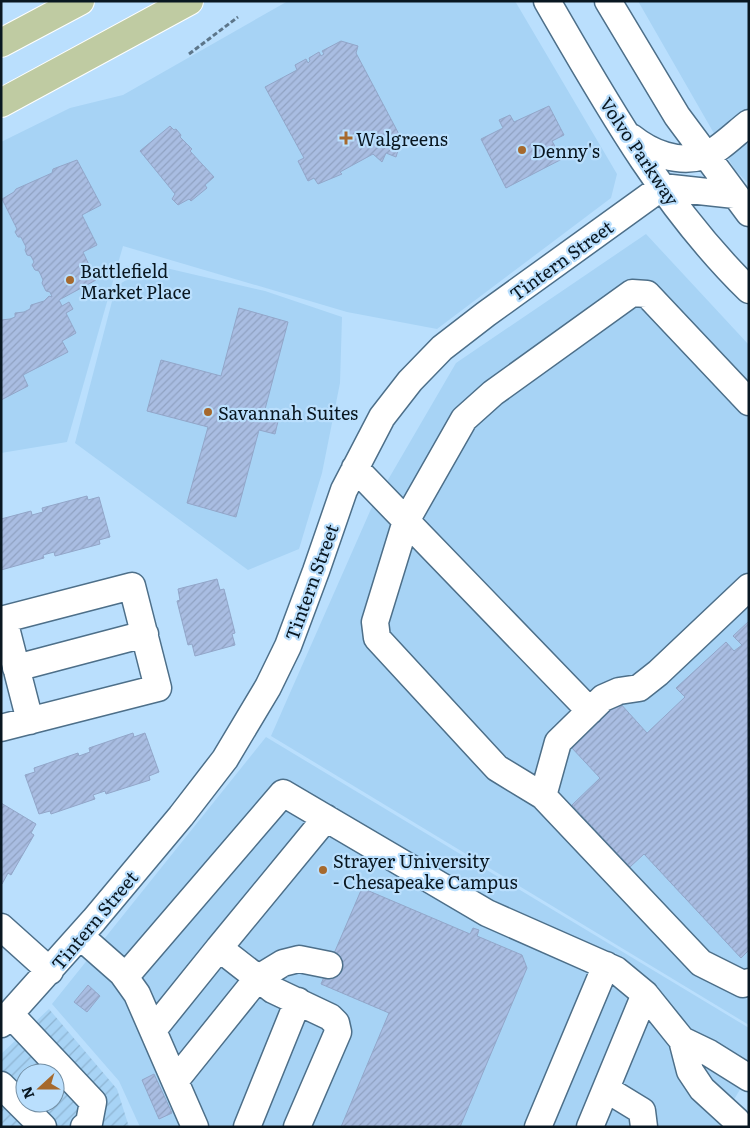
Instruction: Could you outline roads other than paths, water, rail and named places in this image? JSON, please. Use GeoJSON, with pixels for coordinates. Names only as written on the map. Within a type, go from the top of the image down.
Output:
{"type":"FeatureCollection","features":[{"type":"Feature","properties":{"kind":"main road"},"geometry":{"type":"LineString","coordinates":[[1,43],[80,1]]}},
{"type":"Feature","properties":{"kind":"main road"},"geometry":{"type":"LineString","coordinates":[[1,102],[189,1]]}},
{"type":"Feature","properties":{"kind":"street","name":"Volvo Parkway"},"geometry":{"type":"LineString","coordinates":[[547,1],[623,130],[662,187],[749,290]]}},
{"type":"Feature","properties":{"kind":"street"},"geometry":{"type":"LineString","coordinates":[[608,1],[644,63],[705,156],[742,204]]}},
{"type":"Feature","properties":{"kind":"street"},"geometry":{"type":"LineString","coordinates":[[623,130],[641,145],[676,159],[705,156],[749,124]]}},
{"type":"Feature","properties":{"kind":"street"},"geometry":{"type":"LineString","coordinates":[[662,187],[742,204]]}},
{"type":"Feature","properties":{"kind":"street","name":"Tintern Street"},"geometry":{"type":"LineString","coordinates":[[6,1020],[181,816],[225,759],[268,687],[288,646],[344,490],[354,468],[382,417],[410,381],[442,348],[662,187]]}},
{"type":"Feature","properties":{"kind":"street"},"geometry":{"type":"LineString","coordinates":[[749,402],[647,294],[632,292],[493,394],[464,419],[406,521],[375,622],[377,638],[497,768],[543,796],[701,963],[743,984],[749,982]]}},
{"type":"Feature","properties":{"kind":"street"},"geometry":{"type":"LineString","coordinates":[[354,468],[590,711]]}},
{"type":"Feature","properties":{"kind":"street"},"geometry":{"type":"LineString","coordinates":[[1,728],[30,721],[158,688],[132,586],[2,620],[30,721]]}},
{"type":"Feature","properties":{"kind":"street"},"geometry":{"type":"LineString","coordinates":[[543,796],[558,742],[603,698],[619,692],[640,688],[749,587]]}},
{"type":"Feature","properties":{"kind":"street"},"geometry":{"type":"LineString","coordinates":[[16,668],[145,634]]}},
{"type":"Feature","properties":{"kind":"street"},"geometry":{"type":"LineString","coordinates":[[125,978],[283,793],[487,913],[606,965],[636,984],[682,1040],[690,1071],[702,1089],[740,1117]]}},
{"type":"Feature","properties":{"kind":"street"},"geometry":{"type":"LineString","coordinates":[[153,1030],[326,818]]}},
{"type":"Feature","properties":{"kind":"street"},"geometry":{"type":"LineString","coordinates":[[1,927],[50,971]]}},
{"type":"Feature","properties":{"kind":"street"},"geometry":{"type":"LineString","coordinates":[[80,936],[125,978],[137,994],[195,1127]]}},
{"type":"Feature","properties":{"kind":"street"},"geometry":{"type":"LineString","coordinates":[[219,948],[256,979],[273,990],[330,1016],[336,1023],[338,1032],[297,1127]]}},
{"type":"Feature","properties":{"kind":"street"},"geometry":{"type":"LineString","coordinates":[[175,1081],[256,979],[283,963],[299,959],[329,965]]}},
{"type":"Feature","properties":{"kind":"street"},"geometry":{"type":"LineString","coordinates":[[538,1127],[606,965]]}},
{"type":"Feature","properties":{"kind":"street"},"geometry":{"type":"LineString","coordinates":[[590,1127],[645,994]]}},
{"type":"Feature","properties":{"kind":"street"},"geometry":{"type":"LineString","coordinates":[[247,1127],[298,1001]]}},
{"type":"Feature","properties":{"kind":"street"},"geometry":{"type":"LineString","coordinates":[[6,1020],[93,1102],[88,1123],[84,1127]]}},
{"type":"Feature","properties":{"kind":"street"},"geometry":{"type":"LineString","coordinates":[[682,1040],[709,1053],[749,1078]]}},
{"type":"Feature","properties":{"kind":"street"},"geometry":{"type":"LineString","coordinates":[[1,1085],[43,1127]]}},
{"type":"Feature","properties":{"kind":"street"},"geometry":{"type":"LineString","coordinates":[[606,1089],[642,1111],[644,1127]]}},
{"type":"Feature","properties":{"kind":"place","name":"Walgreens"},"geometry":{"type":"Point","coordinates":[346,138]}},
{"type":"Feature","properties":{"kind":"place","name":"Denny's"},"geometry":{"type":"Point","coordinates":[522,150]}},
{"type":"Feature","properties":{"kind":"place","name":"Battlefield Market Place"},"geometry":{"type":"Point","coordinates":[70,280]}},
{"type":"Feature","properties":{"kind":"place","name":"Savannah Suites"},"geometry":{"type":"Point","coordinates":[208,412]}},
{"type":"Feature","properties":{"kind":"place","name":"Strayer University - Chesapeake Campus"},"geometry":{"type":"Point","coordinates":[323,870]}}]}
